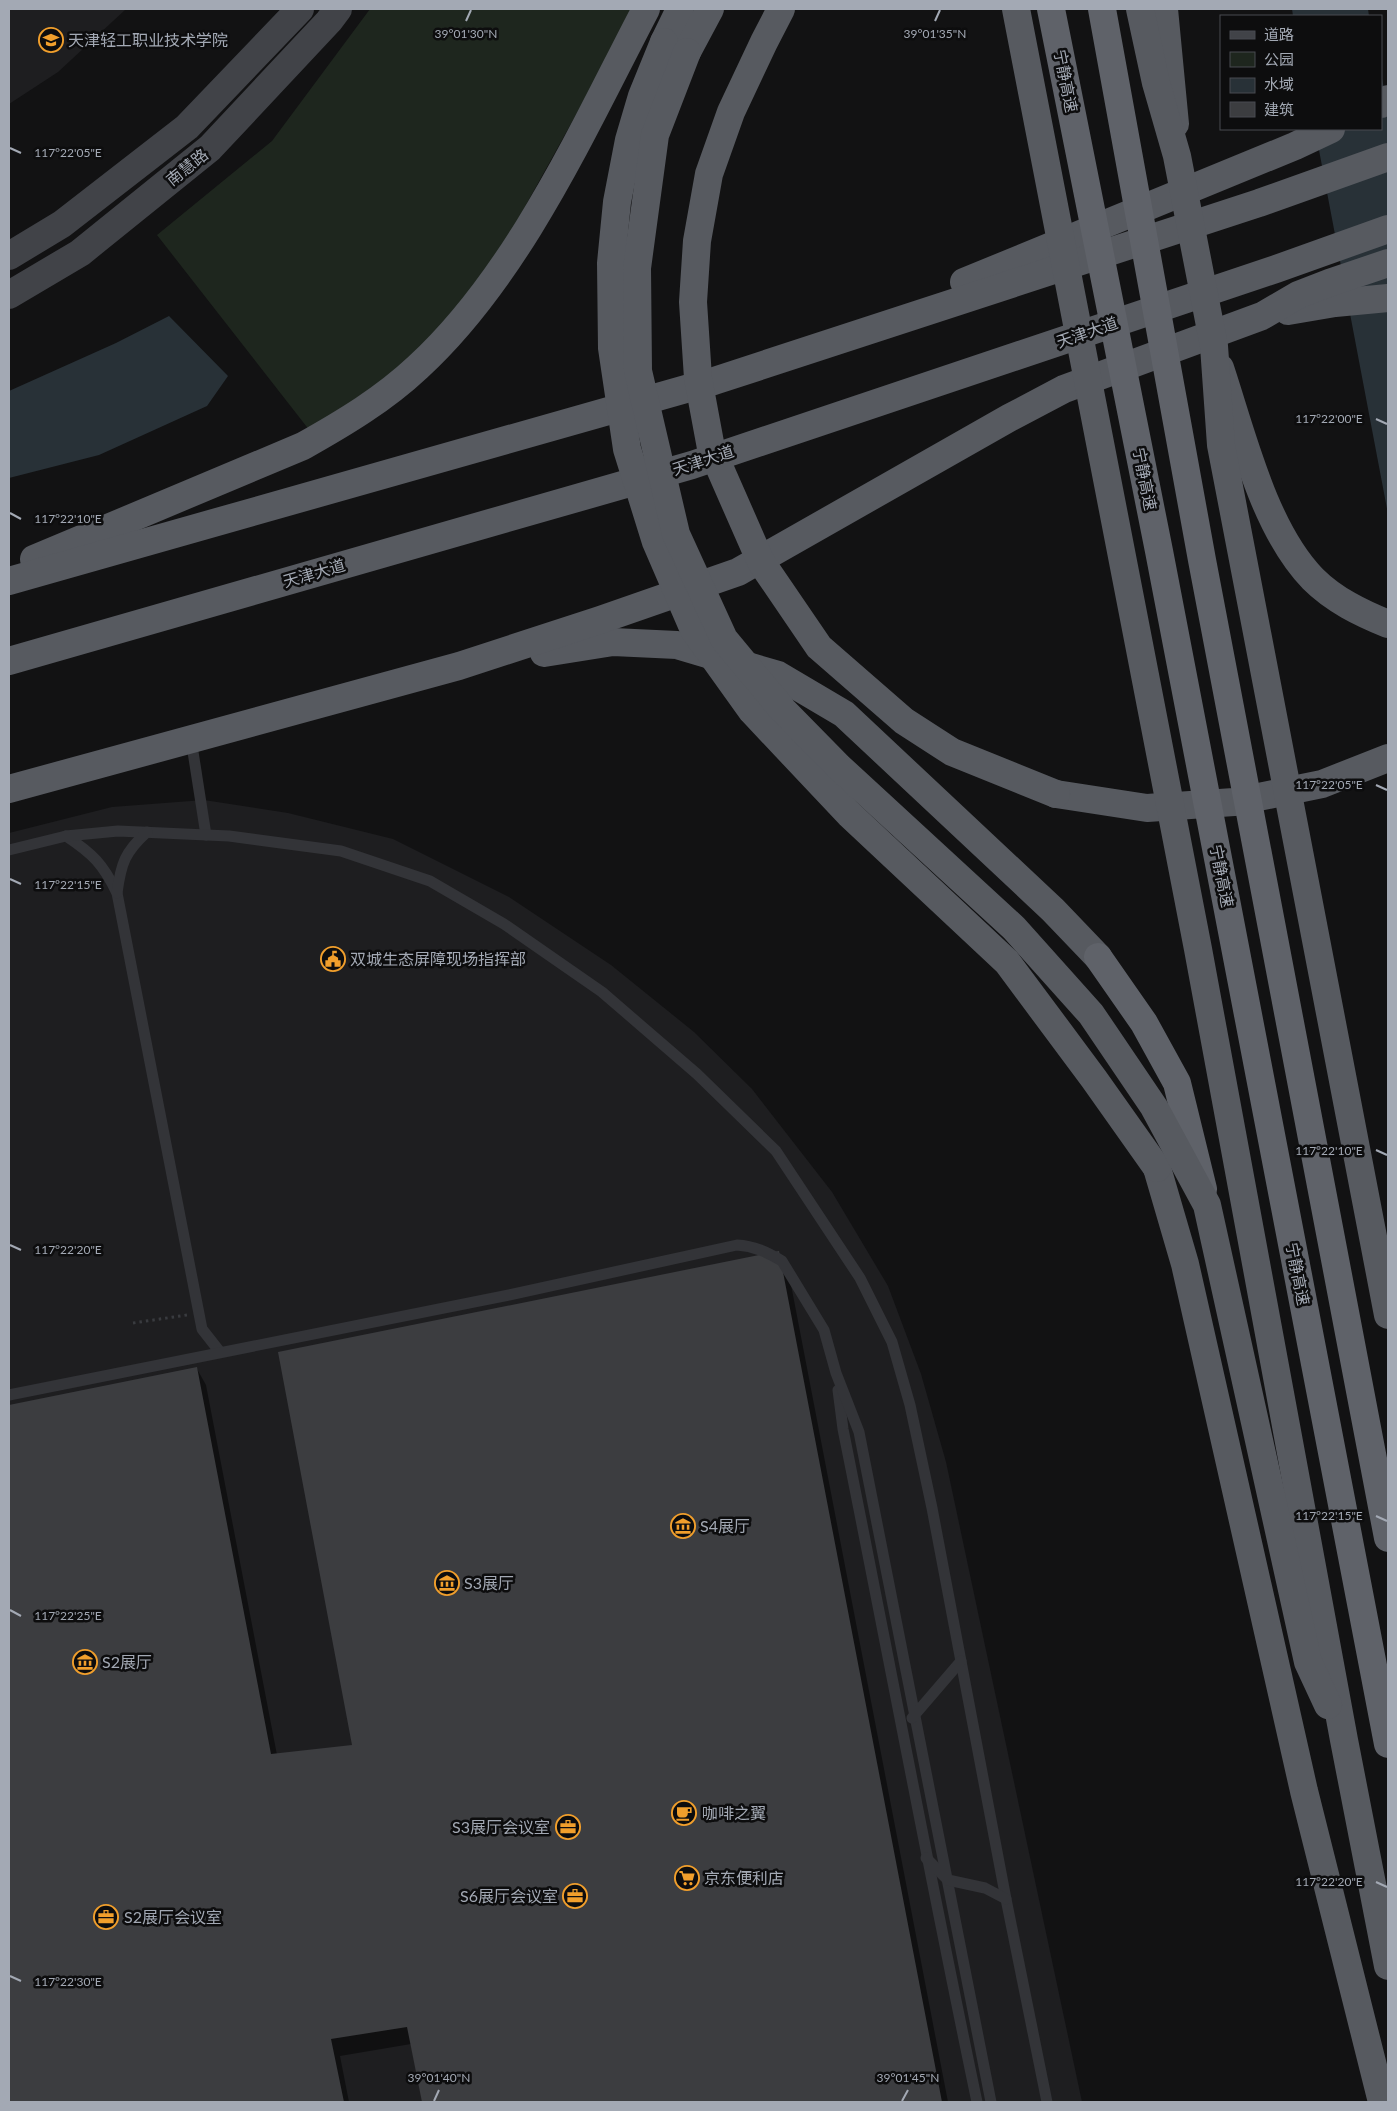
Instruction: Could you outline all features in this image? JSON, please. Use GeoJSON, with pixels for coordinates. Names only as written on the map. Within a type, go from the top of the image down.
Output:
{"type":"FeatureCollection","features":[{"type":"Feature","properties":{"kind":"highway"},"geometry":{"type":"LineString","coordinates":[[9,569],[303,446],[340,426],[374,403],[418,367],[457,327],[492,284],[525,234],[572,152],[646,9]]}},
{"type":"Feature","properties":{"kind":"highway"},"geometry":{"type":"LineString","coordinates":[[680,9],[675,47],[655,135],[637,268],[638,371],[676,534],[724,639],[783,710],[839,767],[1014,928],[1091,1014],[1154,1107],[1207,1205]]}},
{"type":"Feature","properties":{"kind":"highway"},"geometry":{"type":"LineString","coordinates":[[710,9],[675,47],[642,96],[629,140],[617,202],[611,263],[612,348],[626,449],[656,542],[694,630],[752,711],[849,814],[1007,962],[1157,1168],[1185,1264],[1304,1791],[1382,2102]]}},
{"type":"Feature","properties":{"kind":"highway"},"geometry":{"type":"LineString","coordinates":[[782,9],[731,112],[709,174],[697,241],[693,302],[698,378],[711,448],[761,562],[819,647],[912,726],[952,752],[1056,794],[1147,808],[1234,802],[1322,784],[1388,758]]}},
{"type":"Feature","properties":{"kind":"highway"},"geometry":{"type":"LineString","coordinates":[[1016,9],[1198,949],[1344,1740],[1388,1966]]}},
{"type":"Feature","properties":{"kind":"highway","name":"宁静高速"},"geometry":{"type":"LineString","coordinates":[[1051,9],[1159,551],[1388,1744]]}},
{"type":"Feature","properties":{"kind":"highway"},"geometry":{"type":"LineString","coordinates":[[1102,9],[1202,560],[1388,1538]]}},
{"type":"Feature","properties":{"kind":"highway"},"geometry":{"type":"LineString","coordinates":[[1140,9],[1156,83],[1177,156],[1214,346],[1221,445],[1388,1316]]}},
{"type":"Feature","properties":{"kind":"highway"},"geometry":{"type":"LineString","coordinates":[[1164,9],[1177,156]]}},
{"type":"Feature","properties":{"kind":"highway"},"geometry":{"type":"LineString","coordinates":[[793,355],[942,291],[1295,146],[1329,130]]}},
{"type":"Feature","properties":{"kind":"highway"},"geometry":{"type":"LineString","coordinates":[[9,581],[705,383],[1259,203],[1388,157]]}},
{"type":"Feature","properties":{"kind":"highway","name":"天津大道"},"geometry":{"type":"LineString","coordinates":[[9,661],[692,465],[1276,269],[1388,229]]}},
{"type":"Feature","properties":{"kind":"highway"},"geometry":{"type":"LineString","coordinates":[[9,789],[459,666],[738,572],[1009,418],[1064,389],[1262,316],[1332,293],[1388,263]]}},
{"type":"Feature","properties":{"kind":"highway"},"geometry":{"type":"LineString","coordinates":[[1332,293],[1388,298]]}},
{"type":"Feature","properties":{"kind":"highway"},"geometry":{"type":"LineString","coordinates":[[1214,346],[1272,519],[1291,551],[1314,579],[1340,601],[1388,624]]}},
{"type":"Feature","properties":{"kind":"highway"},"geometry":{"type":"LineString","coordinates":[[459,666],[613,642],[677,645],[778,674],[844,714],[1046,904],[1098,957],[1144,1023],[1177,1083],[1207,1205],[1308,1662],[1344,1740]]}},
{"type":"Feature","properties":{"kind":"main road","name":"南慧路"},"geometry":{"type":"LineString","coordinates":[[9,256],[62,224],[187,127],[300,9]]}},
{"type":"Feature","properties":{"kind":"main road","name":"南慧路"},"geometry":{"type":"LineString","coordinates":[[9,295],[80,253],[210,148],[329,21],[338,9]]}},
{"type":"Feature","properties":{"kind":"lane"},"geometry":{"type":"LineString","coordinates":[[191,739],[206,835]]}},
{"type":"Feature","properties":{"kind":"lane"},"geometry":{"type":"LineString","coordinates":[[9,850],[66,836],[118,831],[228,836],[341,851],[430,881],[504,924],[602,992],[697,1074],[776,1151],[860,1278],[892,1342],[910,1405],[930,1498],[1006,1899],[1047,2102]]}},
{"type":"Feature","properties":{"kind":"lane"},"geometry":{"type":"LineString","coordinates":[[117,893],[124,857],[132,845],[147,832]]}},
{"type":"Feature","properties":{"kind":"lane"},"geometry":{"type":"LineString","coordinates":[[66,836],[87,850],[105,869],[117,893],[202,1328],[220,1352]]}},
{"type":"Feature","properties":{"kind":"lane"},"geometry":{"type":"LineString","coordinates":[[9,1395],[500,1296],[737,1245],[750,1246],[782,1261],[824,1330],[836,1374],[860,1432],[991,2102]]}},
{"type":"Feature","properties":{"kind":"lane"},"geometry":{"type":"LineString","coordinates":[[836,1374],[843,1429],[904,1732],[926,1858],[977,2102]]}},
{"type":"Feature","properties":{"kind":"lane"},"geometry":{"type":"LineString","coordinates":[[904,1732],[914,1714],[961,1661]]}},
{"type":"Feature","properties":{"kind":"lane"},"geometry":{"type":"LineString","coordinates":[[926,1858],[948,1880],[985,1888],[1006,1899]]}},
{"type":"Feature","properties":{"kind":"path"},"geometry":{"type":"LineString","coordinates":[[133,1323],[199,1313]]}},
{"type":"Feature","properties":{"kind":"shaded area","name":"天津轻工职业技术学院"},"geometry":{"type":"Polygon","coordinates":[[[9,9],[126,9],[58,72],[9,104],[9,9]]]}},
{"type":"Feature","properties":{"kind":"shaded area"},"geometry":{"type":"Polygon","coordinates":[[[204,800],[288,813],[393,839],[509,897],[611,965],[694,1032],[752,1089],[832,1192],[888,1286],[921,1374],[946,1462],[1082,2102],[9,2102],[9,833],[112,807],[204,800]]]}},
{"type":"Feature","properties":{"kind":"green space"},"geometry":{"type":"Polygon","coordinates":[[[370,9],[632,9],[629,19],[487,275],[406,363],[310,431],[157,235],[272,141],[370,9]]]}},
{"type":"Feature","properties":{"kind":"water"},"geometry":{"type":"Polygon","coordinates":[[[1292,9],[1368,9],[1369,15],[1293,15],[1292,9]]]}},
{"type":"Feature","properties":{"kind":"water"},"geometry":{"type":"Polygon","coordinates":[[[1382,78],[1388,110],[1388,514],[1315,130],[1382,130],[1382,78]]]}},
{"type":"Feature","properties":{"kind":"water"},"geometry":{"type":"Polygon","coordinates":[[[169,316],[228,376],[207,406],[99,455],[9,478],[9,391],[116,343],[169,316]]]}},
{"type":"Feature","properties":{"kind":"building"},"geometry":{"type":"Polygon","coordinates":[[[779,1251],[942,2102],[422,2102],[407,2027],[331,2039],[344,2102],[9,2102],[9,1405],[197,1367],[271,1754],[352,1745],[278,1352],[779,1251]]]}},
{"type":"Feature","properties":{"kind":"place","name":"天津轻工职业技术学院"},"geometry":{"type":"Point","coordinates":[51,40]}},
{"type":"Feature","properties":{"kind":"place","name":"双城生态屏障现场指挥部"},"geometry":{"type":"Point","coordinates":[333,959]}},
{"type":"Feature","properties":{"kind":"place","name":"S4展厅"},"geometry":{"type":"Point","coordinates":[683,1526]}},
{"type":"Feature","properties":{"kind":"place","name":"S3展厅"},"geometry":{"type":"Point","coordinates":[447,1583]}},
{"type":"Feature","properties":{"kind":"place","name":"S2展厅"},"geometry":{"type":"Point","coordinates":[85,1662]}},
{"type":"Feature","properties":{"kind":"place","name":"咖啡之翼"},"geometry":{"type":"Point","coordinates":[684,1813]}},
{"type":"Feature","properties":{"kind":"place","name":"S3展厅会议室"},"geometry":{"type":"Point","coordinates":[568,1827]}},
{"type":"Feature","properties":{"kind":"place","name":"京东便利店"},"geometry":{"type":"Point","coordinates":[687,1878]}},
{"type":"Feature","properties":{"kind":"place","name":"S6展厅会议室"},"geometry":{"type":"Point","coordinates":[575,1896]}},
{"type":"Feature","properties":{"kind":"place","name":"S2展厅会议室"},"geometry":{"type":"Point","coordinates":[106,1917]}}]}
